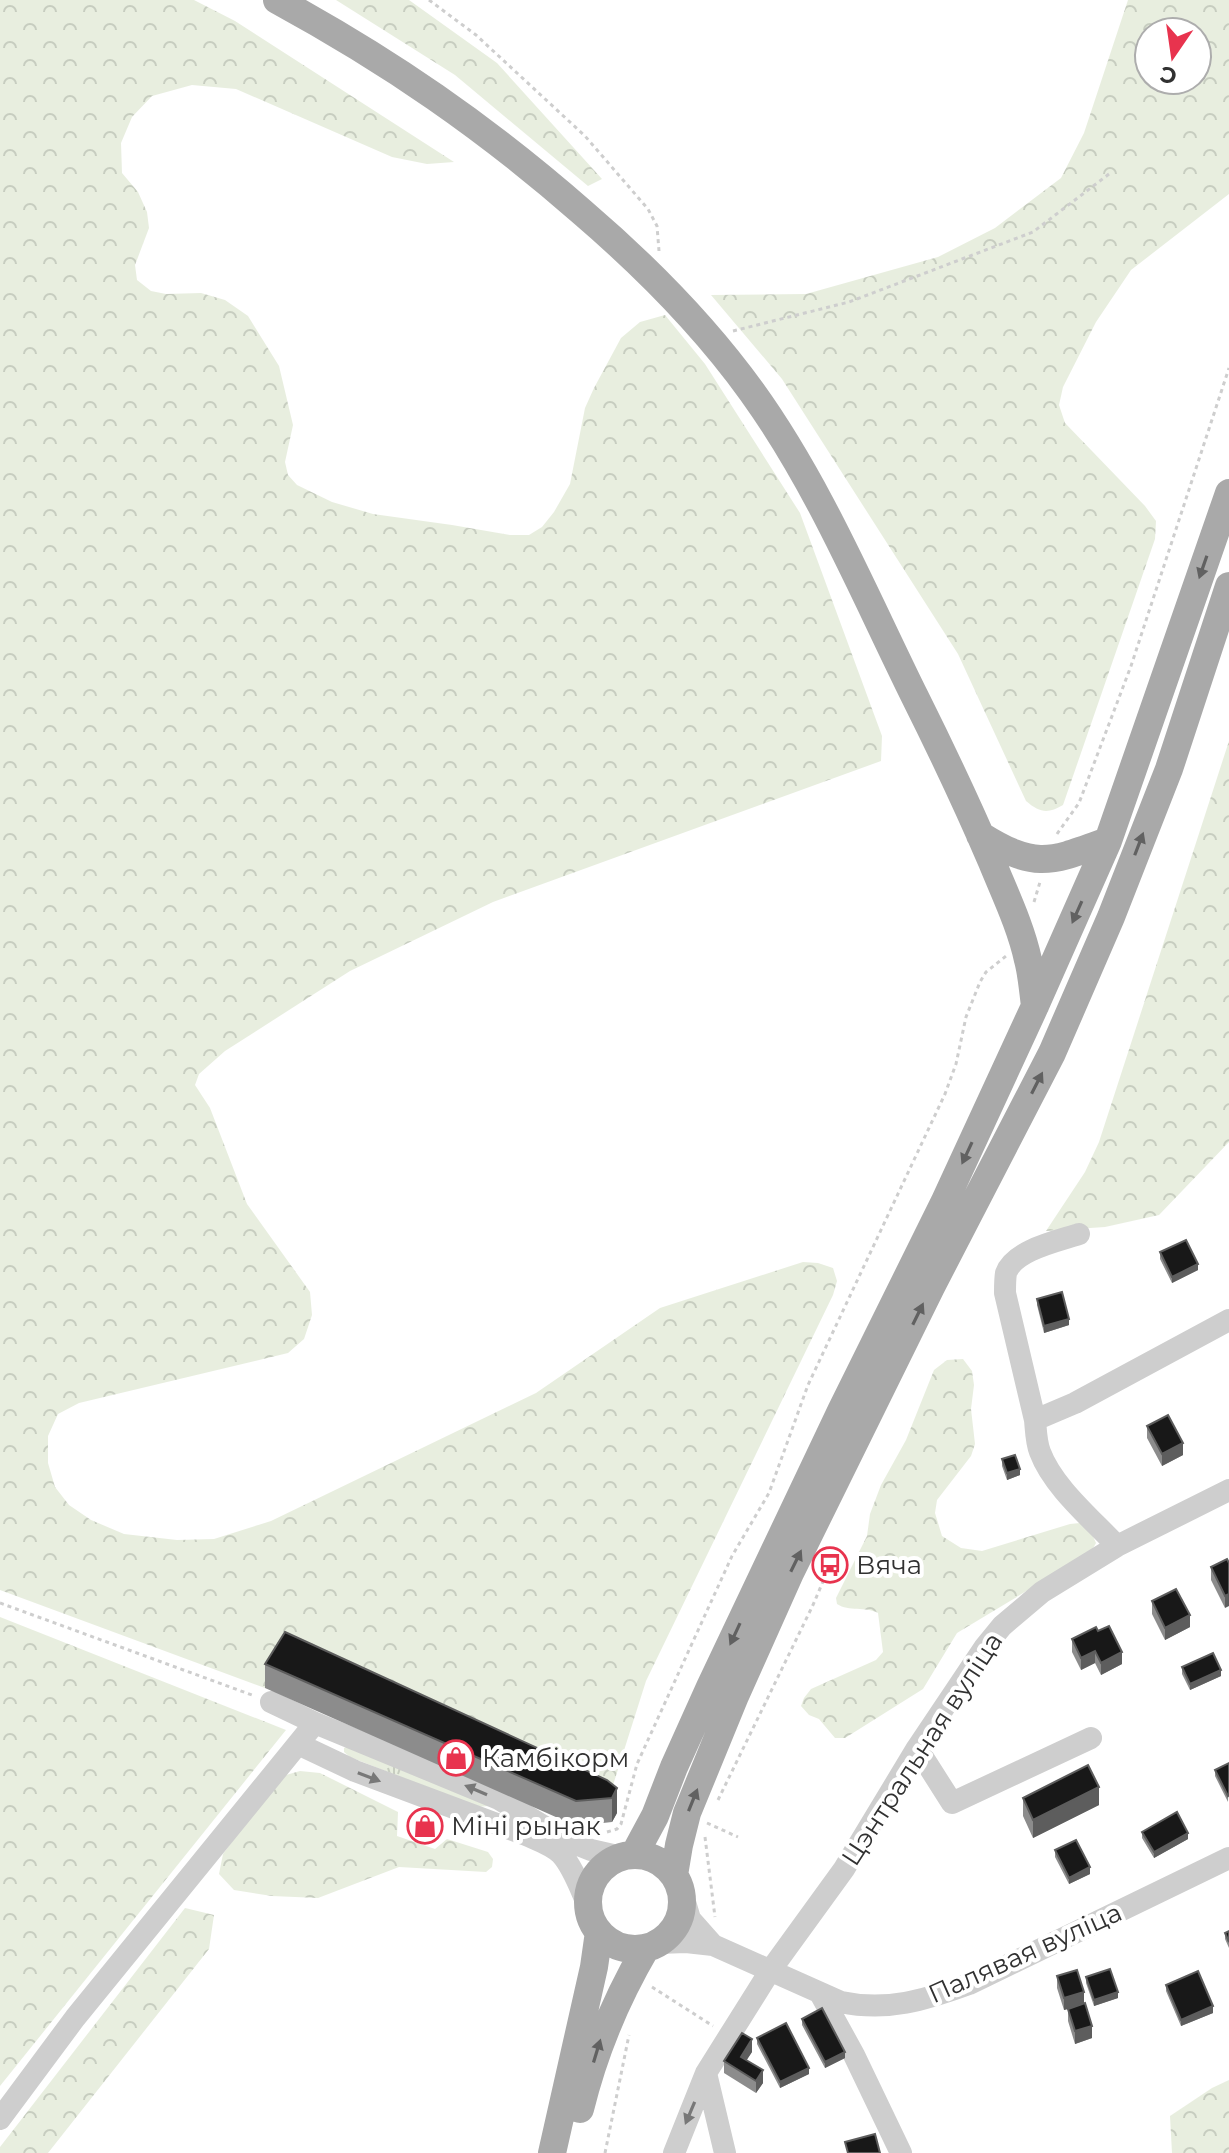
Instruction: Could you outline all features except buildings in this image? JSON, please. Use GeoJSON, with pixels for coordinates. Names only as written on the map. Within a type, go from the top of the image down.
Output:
{"type":"FeatureCollection","features":[{"type":"Feature","properties":{"kind":"main road"},"geometry":{"type":"LineString","coordinates":[[277,0],[397,70],[531,167],[656,279],[711,337],[753,393],[804,474],[951,770],[1004,891],[1022,941],[1035,1006]]}},
{"type":"Feature","properties":{"kind":"main road"},"geometry":{"type":"LineString","coordinates":[[628,1856],[655,1816],[710,1687],[944,1203],[1108,841],[1229,493]]}},
{"type":"Feature","properties":{"kind":"main road"},"geometry":{"type":"LineString","coordinates":[[570,2153],[602,2036],[629,1977],[653,1945],[671,1933],[679,1920],[683,1904],[678,1882],[679,1845],[687,1813],[735,1696],[790,1573],[931,1287],[1052,1053],[1105,931],[1169,769],[1229,586]]}},
{"type":"Feature","properties":{"kind":"main road"},"geometry":{"type":"LineString","coordinates":[[980,835],[1006,852],[1024,858],[1047,860],[1108,841]]}},
{"type":"Feature","properties":{"kind":"main road"},"geometry":{"type":"LineString","coordinates":[[552,2153],[594,1967],[594,1920],[589,1895],[593,1882],[610,1862],[628,1856],[657,1860],[667,1866],[678,1882]]}},
{"type":"Feature","properties":{"kind":"main road"},"geometry":{"type":"LineString","coordinates":[[594,1920],[612,1943],[629,1949],[653,1945]]}},
{"type":"Feature","properties":{"kind":"street"},"geometry":{"type":"LineString","coordinates":[[1079,1234],[1025,1253],[1011,1264],[1005,1276],[1005,1293],[1035,1420],[1038,1448],[1059,1484],[1117,1546]]}},
{"type":"Feature","properties":{"kind":"street"},"geometry":{"type":"LineString","coordinates":[[1035,1420],[1075,1403],[1229,1320]]}},
{"type":"Feature","properties":{"kind":"street","name":"Цэнтральная вуліца"},"geometry":{"type":"LineString","coordinates":[[674,2153],[706,2073],[729,2036],[770,1971],[844,1869],[917,1748],[1002,1626],[1042,1592],[1117,1546],[1229,1490]]}},
{"type":"Feature","properties":{"kind":"street"},"geometry":{"type":"LineString","coordinates":[[271,1702],[499,1799],[566,1840],[591,1850],[628,1856]]}},
{"type":"Feature","properties":{"kind":"street"},"geometry":{"type":"LineString","coordinates":[[0,2119],[75,2018],[315,1723]]}},
{"type":"Feature","properties":{"kind":"street"},"geometry":{"type":"LineString","coordinates":[[917,1748],[952,1803],[1091,1738]]}},
{"type":"Feature","properties":{"kind":"street"},"geometry":{"type":"LineString","coordinates":[[298,1744],[355,1771],[544,1844],[560,1854],[594,1920]]}},
{"type":"Feature","properties":{"kind":"street","name":"Палявая вуліца"},"geometry":{"type":"LineString","coordinates":[[713,1945],[821,1995],[851,2004],[879,2007],[918,2001],[969,1984],[1229,1858]]}},
{"type":"Feature","properties":{"kind":"street"},"geometry":{"type":"LineString","coordinates":[[678,1882],[690,1919],[713,1945]]}},
{"type":"Feature","properties":{"kind":"street"},"geometry":{"type":"LineString","coordinates":[[653,1945],[686,1942],[713,1945]]}},
{"type":"Feature","properties":{"kind":"street"},"geometry":{"type":"LineString","coordinates":[[821,1995],[901,2153]]}},
{"type":"Feature","properties":{"kind":"street"},"geometry":{"type":"LineString","coordinates":[[706,2073],[725,2153]]}},
{"type":"Feature","properties":{"kind":"path"},"geometry":{"type":"LineString","coordinates":[[429,0],[476,35],[585,136],[648,209],[657,226],[659,248],[656,279]]}},
{"type":"Feature","properties":{"kind":"path"},"geometry":{"type":"LineString","coordinates":[[711,337],[849,302],[1033,232],[1109,174]]}},
{"type":"Feature","properties":{"kind":"path"},"geometry":{"type":"LineString","coordinates":[[598,1833],[610,1832],[621,1824],[637,1764],[732,1556],[769,1493],[808,1385],[952,1079],[966,1017],[980,982],[986,972],[1022,941],[1051,844],[1079,803],[1131,666],[1229,368]]}},
{"type":"Feature","properties":{"kind":"path"},"geometry":{"type":"LineString","coordinates":[[713,1810],[830,1565]]}},
{"type":"Feature","properties":{"kind":"path"},"geometry":{"type":"LineString","coordinates":[[0,1603],[271,1702]]}},
{"type":"Feature","properties":{"kind":"path"},"geometry":{"type":"LineString","coordinates":[[707,1823],[738,1837]]}},
{"type":"Feature","properties":{"kind":"path"},"geometry":{"type":"LineString","coordinates":[[649,1985],[729,2036]]}},
{"type":"Feature","properties":{"kind":"path"},"geometry":{"type":"LineString","coordinates":[[605,2153],[632,2025]]}},
{"type":"Feature","properties":{"kind":"green space"},"geometry":{"type":"Polygon","coordinates":[[[0,0],[194,0],[235,21],[454,162],[427,164],[392,157],[236,89],[192,85],[152,96],[132,117],[121,143],[122,173],[138,192],[147,212],[149,228],[135,265],[137,280],[151,291],[201,293],[225,300],[248,316],[279,366],[293,425],[285,462],[288,475],[297,485],[332,502],[373,514],[510,535],[529,535],[542,527],[570,484],[585,408],[621,338],[640,322],[665,315],[705,364],[800,513],[882,736],[881,761],[493,902],[350,971],[225,1051],[199,1074],[195,1085],[210,1108],[247,1204],[310,1292],[312,1315],[304,1339],[288,1353],[79,1403],[58,1414],[48,1436],[48,1463],[55,1487],[69,1505],[91,1520],[124,1534],[177,1540],[214,1539],[271,1521],[536,1393],[660,1308],[803,1262],[833,1268],[837,1281],[833,1295],[646,1681],[607,1804],[285,1656],[265,1688],[0,1590],[0,0]]]}},
{"type":"Feature","properties":{"kind":"green space"},"geometry":{"type":"Polygon","coordinates":[[[336,0],[409,0],[497,63],[602,179],[588,186],[455,75],[336,0]]]}},
{"type":"Feature","properties":{"kind":"green space"},"geometry":{"type":"Polygon","coordinates":[[[1128,0],[1229,0],[1229,194],[1131,270],[1096,322],[1063,387],[1059,405],[1065,423],[1156,521],[1155,539],[1063,805],[1044,811],[1026,801],[958,654],[782,379],[711,295],[806,294],[938,257],[995,228],[1061,178],[1084,133],[1128,0]]]}},
{"type":"Feature","properties":{"kind":"green space"},"geometry":{"type":"Polygon","coordinates":[[[1229,741],[1229,1142],[1159,1215],[1105,1227],[1046,1231],[1085,1172],[1099,1142],[1229,741]]]}},
{"type":"Feature","properties":{"kind":"green space"},"geometry":{"type":"Polygon","coordinates":[[[963,1359],[972,1371],[974,1385],[971,1409],[975,1444],[971,1456],[937,1500],[935,1513],[942,1536],[961,1548],[982,1551],[1080,1523],[1091,1532],[1096,1543],[1091,1552],[957,1633],[923,1689],[845,1738],[835,1738],[819,1719],[809,1715],[801,1706],[804,1698],[811,1689],[876,1660],[883,1652],[878,1613],[842,1606],[837,1604],[836,1598],[867,1536],[870,1514],[881,1485],[906,1440],[934,1370],[947,1360],[963,1359]]]}},
{"type":"Feature","properties":{"kind":"green space"},"geometry":{"type":"Polygon","coordinates":[[[0,1617],[286,1730],[0,2086],[0,1617]]]}},
{"type":"Feature","properties":{"kind":"green space"},"geometry":{"type":"Polygon","coordinates":[[[348,1746],[489,1806],[476,1807],[350,1757],[344,1752],[348,1746]]]}},
{"type":"Feature","properties":{"kind":"green space"},"geometry":{"type":"Polygon","coordinates":[[[300,1771],[320,1773],[398,1812],[397,1836],[435,1849],[447,1839],[488,1852],[493,1859],[492,1867],[486,1872],[399,1867],[318,1898],[234,1890],[219,1874],[223,1854],[279,1777],[300,1771]]]}},
{"type":"Feature","properties":{"kind":"green space"},"geometry":{"type":"Polygon","coordinates":[[[185,1908],[214,1915],[209,1949],[48,2153],[0,2153],[0,2147],[185,1908]]]}},
{"type":"Feature","properties":{"kind":"green space"},"geometry":{"type":"Polygon","coordinates":[[[1229,2080],[1229,2153],[1172,2153],[1170,2116],[1229,2080]]]}},
{"type":"Feature","properties":{"kind":"place","name":"Вяча"},"geometry":{"type":"Point","coordinates":[830,1565]}},
{"type":"Feature","properties":{"kind":"place","name":"Камбікорм"},"geometry":{"type":"Point","coordinates":[456,1758]}},
{"type":"Feature","properties":{"kind":"place","name":"Міні рынак"},"geometry":{"type":"Point","coordinates":[425,1826]}}]}
